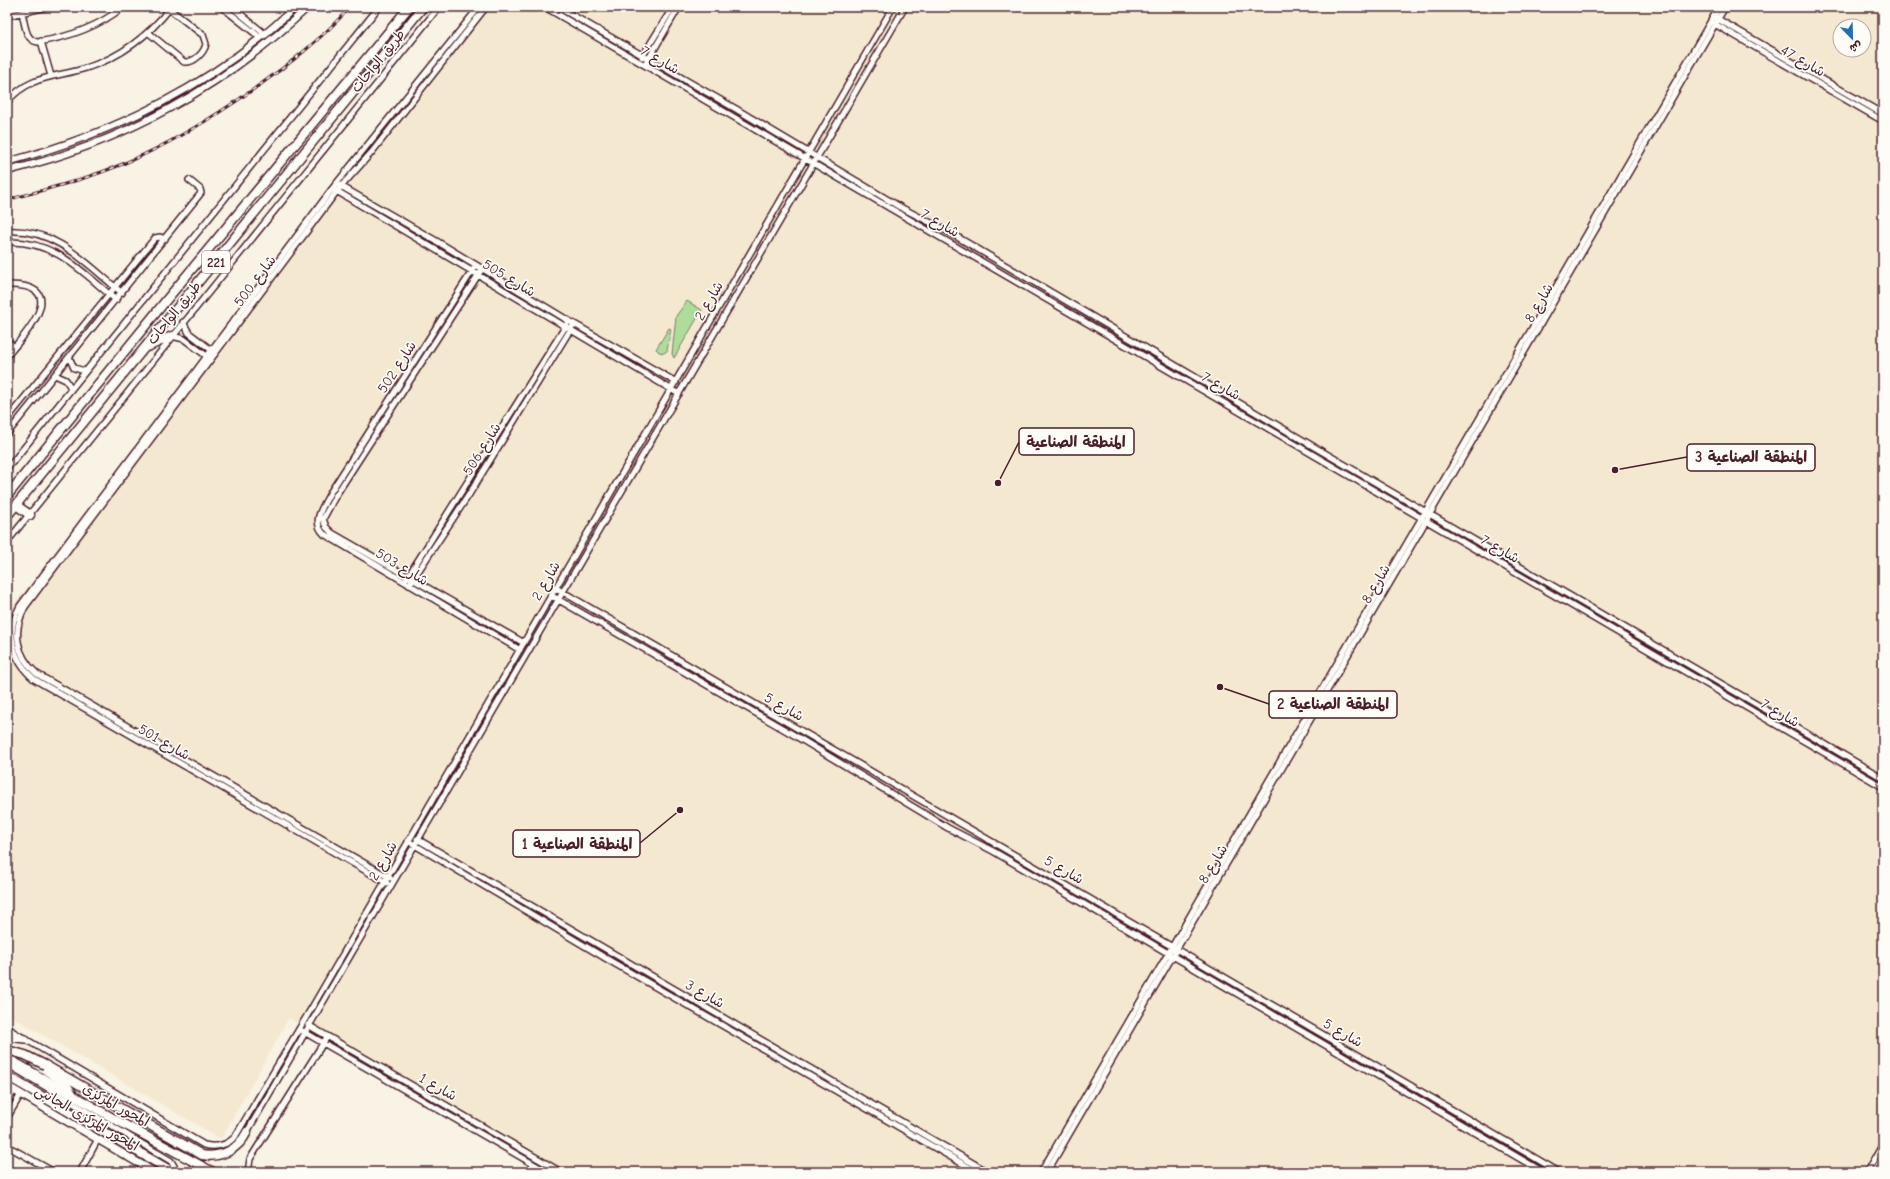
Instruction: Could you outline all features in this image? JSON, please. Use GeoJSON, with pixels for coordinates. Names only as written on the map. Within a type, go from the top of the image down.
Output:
{"type":"FeatureCollection","features":[{"type":"Feature","properties":{"kind":"highway","name":"طريق الواحات"},"geometry":{"type":"LineString","coordinates":[[7,496],[168,298],[409,7]]}},
{"type":"Feature","properties":{"kind":"highway","name":"طريق الواحات"},"geometry":{"type":"LineString","coordinates":[[7,516],[423,7]]}},
{"type":"Feature","properties":{"kind":"highway"},"geometry":{"type":"LineString","coordinates":[[144,349],[172,336]]}},
{"type":"Feature","properties":{"kind":"highway"},"geometry":{"type":"LineString","coordinates":[[16,505],[30,514]]}},
{"type":"Feature","properties":{"kind":"highway"},"geometry":{"type":"LineString","coordinates":[[7,1050],[25,1055],[45,1065],[202,1155],[217,1155],[231,1151],[242,1141],[247,1132]]}},
{"type":"Feature","properties":{"kind":"highway","name":"المحور المركزى"},"geometry":{"type":"LineString","coordinates":[[7,1058],[213,1172]]}},
{"type":"Feature","properties":{"kind":"highway","name":"المحور المركزى"},"geometry":{"type":"LineString","coordinates":[[7,1076],[173,1172]]}},
{"type":"Feature","properties":{"kind":"main road"},"geometry":{"type":"LineString","coordinates":[[8,1032],[25,1039]]}},
{"type":"Feature","properties":{"kind":"main road"},"geometry":{"type":"LineString","coordinates":[[7,1046],[64,1083],[75,1097]]}},
{"type":"Feature","properties":{"kind":"main road","name":"المحور المركزى الجانبى"},"geometry":{"type":"LineString","coordinates":[[7,1086],[154,1172]]}},
{"type":"Feature","properties":{"kind":"street"},"geometry":{"type":"LineString","coordinates":[[7,10],[20,7]]}},
{"type":"Feature","properties":{"kind":"street"},"geometry":{"type":"LineString","coordinates":[[7,16],[47,7]]}},
{"type":"Feature","properties":{"kind":"street"},"geometry":{"type":"LineString","coordinates":[[22,13],[30,39],[35,42],[74,34],[89,28],[123,7]]}},
{"type":"Feature","properties":{"kind":"street"},"geometry":{"type":"LineString","coordinates":[[222,7],[263,36]]}},
{"type":"Feature","properties":{"kind":"street"},"geometry":{"type":"LineString","coordinates":[[232,7],[263,36]]}},
{"type":"Feature","properties":{"kind":"street"},"geometry":{"type":"LineString","coordinates":[[14,170],[10,162],[45,152],[90,135],[173,97],[230,62],[263,36],[294,7]]}},
{"type":"Feature","properties":{"kind":"street"},"geometry":{"type":"LineString","coordinates":[[7,171],[47,161],[93,144],[138,124],[183,101],[211,84],[251,56],[308,7]]}},
{"type":"Feature","properties":{"kind":"street","name":"221"},"geometry":{"type":"LineString","coordinates":[[7,469],[379,7]]}},
{"type":"Feature","properties":{"kind":"street","name":"طريق الواحات"},"geometry":{"type":"LineString","coordinates":[[7,542],[183,322],[439,7]]}},
{"type":"Feature","properties":{"kind":"street","name":"شارع 500"},"geometry":{"type":"LineString","coordinates":[[100,502],[154,436],[212,360],[236,322],[335,190],[479,7]]}},
{"type":"Feature","properties":{"kind":"street","name":"شارع 500"},"geometry":{"type":"LineString","coordinates":[[339,185],[372,152],[486,7]]}},
{"type":"Feature","properties":{"kind":"street","name":"شارع 7"},"geometry":{"type":"LineString","coordinates":[[545,7],[1883,787]]}},
{"type":"Feature","properties":{"kind":"street","name":"شارع 7"},"geometry":{"type":"LineString","coordinates":[[558,7],[817,158],[947,231],[1883,778]]}},
{"type":"Feature","properties":{"kind":"street"},"geometry":{"type":"LineString","coordinates":[[645,65],[673,7]]}},
{"type":"Feature","properties":{"kind":"street"},"geometry":{"type":"LineString","coordinates":[[639,62],[679,7]]}},
{"type":"Feature","properties":{"kind":"street","name":"شارع 2"},"geometry":{"type":"LineString","coordinates":[[204,1145],[222,1145],[235,1137],[806,160],[893,7]]}},
{"type":"Feature","properties":{"kind":"street","name":"شارع 2"},"geometry":{"type":"LineString","coordinates":[[247,1132],[814,165],[905,7]]}},
{"type":"Feature","properties":{"kind":"street","name":"شارع 8"},"geometry":{"type":"LineString","coordinates":[[1047,1172],[1175,948],[1714,20],[1719,7]]}},
{"type":"Feature","properties":{"kind":"street","name":"شارع 8"},"geometry":{"type":"LineString","coordinates":[[1714,20],[1725,7]]}},
{"type":"Feature","properties":{"kind":"street"},"geometry":{"type":"LineString","coordinates":[[7,102],[24,87],[37,80],[70,73],[106,61],[123,52],[149,33],[169,8],[203,35],[206,44],[204,50],[193,61],[184,62],[149,33]]}},
{"type":"Feature","properties":{"kind":"street","name":"شارع 47"},"geometry":{"type":"LineString","coordinates":[[1714,20],[1883,114]]}},
{"type":"Feature","properties":{"kind":"street","name":"شارع 47"},"geometry":{"type":"LineString","coordinates":[[1714,20],[1883,121]]}},
{"type":"Feature","properties":{"kind":"street"},"geometry":{"type":"LineString","coordinates":[[41,41],[51,76]]}},
{"type":"Feature","properties":{"kind":"street"},"geometry":{"type":"LineString","coordinates":[[7,434],[201,193],[200,189],[189,180]]}},
{"type":"Feature","properties":{"kind":"street","name":"شارع 505"},"geometry":{"type":"LineString","coordinates":[[339,185],[476,265],[567,324]]}},
{"type":"Feature","properties":{"kind":"street","name":"شارع 505"},"geometry":{"type":"LineString","coordinates":[[335,190],[567,324],[676,382]]}},
{"type":"Feature","properties":{"kind":"street"},"geometry":{"type":"LineString","coordinates":[[7,231],[36,233],[60,242],[71,249],[122,293]]}},
{"type":"Feature","properties":{"kind":"street"},"geometry":{"type":"LineString","coordinates":[[7,419],[154,238],[160,237],[165,239]]}},
{"type":"Feature","properties":{"kind":"street"},"geometry":{"type":"LineString","coordinates":[[7,242],[32,243],[58,253],[116,300]]}},
{"type":"Feature","properties":{"kind":"street","name":"شارع 502"},"geometry":{"type":"LineString","coordinates":[[340,482],[360,446],[476,265]]}},
{"type":"Feature","properties":{"kind":"street","name":"شارع 502"},"geometry":{"type":"LineString","coordinates":[[340,482],[366,449],[482,269]]}},
{"type":"Feature","properties":{"kind":"street"},"geometry":{"type":"LineString","coordinates":[[7,285],[29,287],[39,295],[41,301],[38,315],[7,356]]}},
{"type":"Feature","properties":{"kind":"street"},"geometry":{"type":"LineString","coordinates":[[183,322],[189,333],[216,354]]}},
{"type":"Feature","properties":{"kind":"street","name":"شارع 500"},"geometry":{"type":"LineString","coordinates":[[48,573],[149,432],[211,350],[236,322]]}},
{"type":"Feature","properties":{"kind":"street","name":"شارع 506"},"geometry":{"type":"LineString","coordinates":[[407,584],[409,576],[434,535],[567,324]]}},
{"type":"Feature","properties":{"kind":"street","name":"شارع 505"},"geometry":{"type":"LineString","coordinates":[[573,327],[679,394]]}},
{"type":"Feature","properties":{"kind":"street","name":"شارع 506"},"geometry":{"type":"LineString","coordinates":[[407,584],[414,579],[573,327]]}},
{"type":"Feature","properties":{"kind":"street"},"geometry":{"type":"LineString","coordinates":[[172,336],[184,339],[212,360]]}},
{"type":"Feature","properties":{"kind":"street"},"geometry":{"type":"LineString","coordinates":[[7,341],[14,347]]}},
{"type":"Feature","properties":{"kind":"street"},"geometry":{"type":"LineString","coordinates":[[69,357],[74,368],[85,371]]}},
{"type":"Feature","properties":{"kind":"street"},"geometry":{"type":"LineString","coordinates":[[55,375],[66,380],[71,388]]}},
{"type":"Feature","properties":{"kind":"street"},"geometry":{"type":"LineString","coordinates":[[170,405],[174,409]]}},
{"type":"Feature","properties":{"kind":"street"},"geometry":{"type":"LineString","coordinates":[[149,432],[154,436]]}},
{"type":"Feature","properties":{"kind":"street"},"geometry":{"type":"LineString","coordinates":[[360,446],[366,449]]}},
{"type":"Feature","properties":{"kind":"street","name":"شارع 503"},"geometry":{"type":"LineString","coordinates":[[340,482],[324,515],[324,523],[332,533],[524,643]]}},
{"type":"Feature","properties":{"kind":"street","name":"شارع 503"},"geometry":{"type":"LineString","coordinates":[[340,482],[322,508],[318,524],[324,534],[520,650]]}},
{"type":"Feature","properties":{"kind":"street"},"geometry":{"type":"LineString","coordinates":[[434,535],[440,538]]}},
{"type":"Feature","properties":{"kind":"street"},"geometry":{"type":"LineString","coordinates":[[361,556],[363,550]]}},
{"type":"Feature","properties":{"kind":"street","name":"شارع 501"},"geometry":{"type":"LineString","coordinates":[[48,573],[17,616],[18,645],[23,658],[37,674],[393,883]]}},
{"type":"Feature","properties":{"kind":"street","name":"شارع 5"},"geometry":{"type":"LineString","coordinates":[[556,588],[1559,1172]]}},
{"type":"Feature","properties":{"kind":"street","name":"شارع 5"},"geometry":{"type":"LineString","coordinates":[[552,596],[794,735],[899,799],[988,848],[1543,1172]]}},
{"type":"Feature","properties":{"kind":"street"},"geometry":{"type":"LineString","coordinates":[[899,799],[904,790]]}},
{"type":"Feature","properties":{"kind":"street","name":"شارع 3"},"geometry":{"type":"LineString","coordinates":[[410,839],[418,840],[988,1172]]}},
{"type":"Feature","properties":{"kind":"street","name":"شارع 3"},"geometry":{"type":"LineString","coordinates":[[410,839],[415,845],[619,966],[977,1172]]}},
{"type":"Feature","properties":{"kind":"street","name":"شارع 8"},"geometry":{"type":"LineString","coordinates":[[1041,1172],[1171,955]]}},
{"type":"Feature","properties":{"kind":"street","name":"شارع 1"},"geometry":{"type":"LineString","coordinates":[[303,1023],[561,1172]]}},
{"type":"Feature","properties":{"kind":"street","name":"شارع 1"},"geometry":{"type":"LineString","coordinates":[[299,1029],[547,1172]]}},
{"type":"Feature","properties":{"kind":"street"},"geometry":{"type":"LineString","coordinates":[[248,1172],[250,1159],[327,1037]]}},
{"type":"Feature","properties":{"kind":"street","name":"المحور المركزى"},"geometry":{"type":"LineString","coordinates":[[25,1039],[204,1145]]}},
{"type":"Feature","properties":{"kind":"street"},"geometry":{"type":"LineString","coordinates":[[7,1064],[171,1161],[174,1166],[173,1172]]}},
{"type":"Feature","properties":{"kind":"street"},"geometry":{"type":"LineString","coordinates":[[7,1104],[14,1090]]}},
{"type":"Feature","properties":{"kind":"street"},"geometry":{"type":"LineString","coordinates":[[7,1118],[21,1094]]}},
{"type":"Feature","properties":{"kind":"street"},"geometry":{"type":"LineString","coordinates":[[498,1144],[501,1137]]}},
{"type":"Feature","properties":{"kind":"street"},"geometry":{"type":"LineString","coordinates":[[80,1172],[98,1139]]}},
{"type":"Feature","properties":{"kind":"street"},"geometry":{"type":"LineString","coordinates":[[1867,1172],[1883,1144]]}},
{"type":"Feature","properties":{"kind":"street"},"geometry":{"type":"LineString","coordinates":[[7,1146],[54,1172]]}},
{"type":"Feature","properties":{"kind":"street"},"geometry":{"type":"LineString","coordinates":[[1874,1172],[1883,1156]]}},
{"type":"Feature","properties":{"kind":"shaded area"},"geometry":{"type":"Polygon","coordinates":[[[485,7],[1883,7],[1883,1172],[554,1172],[289,1018],[221,1139],[7,1014],[7,613],[219,353],[337,195],[485,7]]]}},
{"type":"Feature","properties":{"kind":"green space"},"geometry":{"type":"Polygon","coordinates":[[[687,301],[702,310],[674,358],[672,354],[676,316],[687,301]]]}},
{"type":"Feature","properties":{"kind":"green space"},"geometry":{"type":"Polygon","coordinates":[[[669,328],[671,329],[667,351],[664,353],[659,352],[656,349],[669,328]]]}},
{"type":"Feature","properties":{"kind":"railway"},"geometry":{"type":"LineString","coordinates":[[7,200],[111,169],[142,156],[190,130],[264,82],[327,31],[350,7]]}},
{"type":"Feature","properties":{"kind":"place","name":"المنطقة الصناعية 3"},"geometry":{"type":"Point","coordinates":[1615,470]}},
{"type":"Feature","properties":{"kind":"place","name":"المنطقة الصناعية"},"geometry":{"type":"Point","coordinates":[998,483]}},
{"type":"Feature","properties":{"kind":"place","name":"المنطقة الصناعية 2"},"geometry":{"type":"Point","coordinates":[1220,687]}},
{"type":"Feature","properties":{"kind":"place","name":"المنطقة الصناعية 1"},"geometry":{"type":"Point","coordinates":[680,810]}}]}
